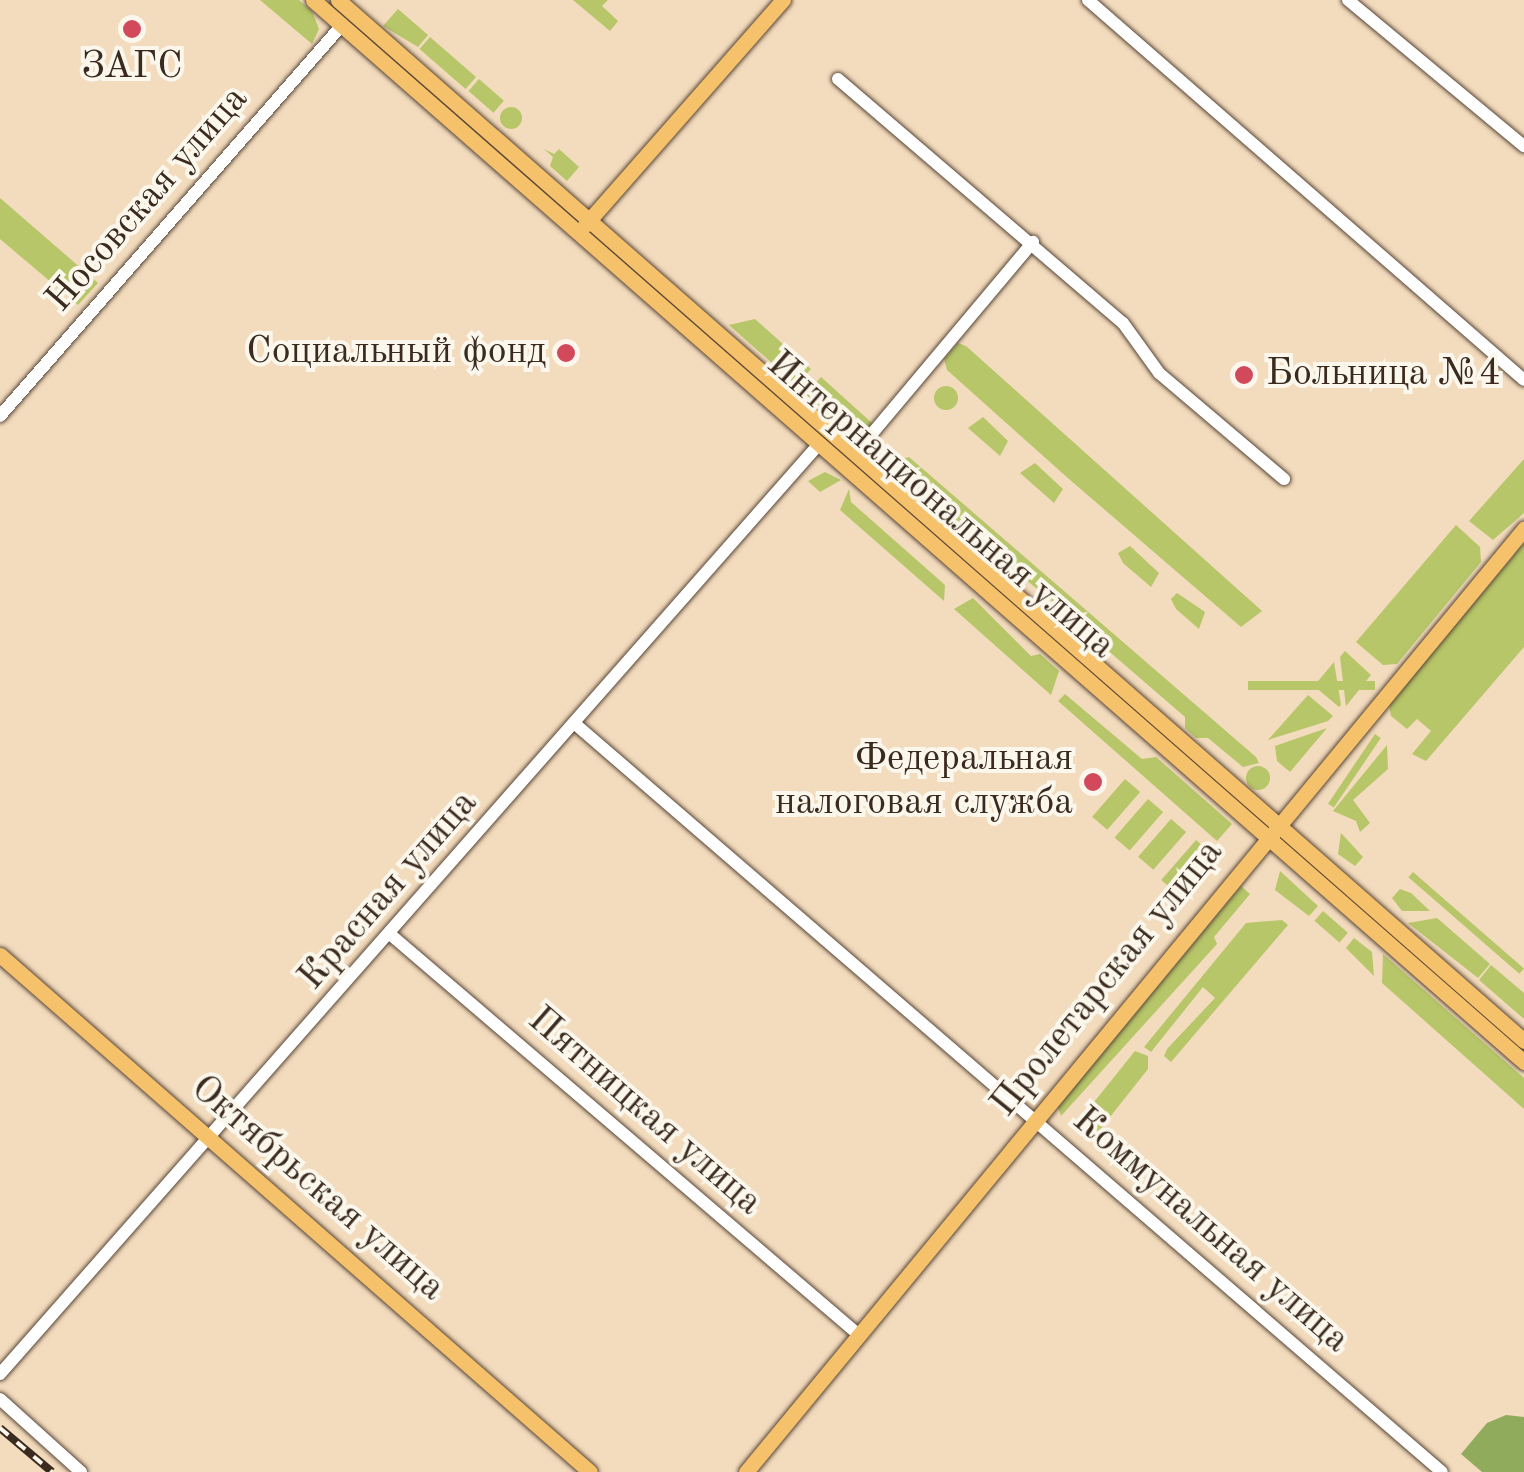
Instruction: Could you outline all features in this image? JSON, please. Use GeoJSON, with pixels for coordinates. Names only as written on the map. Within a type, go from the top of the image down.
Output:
{"type":"FeatureCollection","features":[{"type":"Feature","properties":{"kind":"main road","name":"Интернациональная улица"},"geometry":{"type":"LineString","coordinates":[[313,0],[347,19],[1272,829],[1524,1041]]}},
{"type":"Feature","properties":{"kind":"main road","name":"Интернациональная улица"},"geometry":{"type":"LineString","coordinates":[[338,0],[347,19]]}},
{"type":"Feature","properties":{"kind":"main road"},"geometry":{"type":"LineString","coordinates":[[584,226],[783,0]]}},
{"type":"Feature","properties":{"kind":"main road","name":"Интернациональная улица"},"geometry":{"type":"LineString","coordinates":[[825,438],[855,454],[1524,1062]]}},
{"type":"Feature","properties":{"kind":"main road","name":"Пролетарская улица"},"geometry":{"type":"LineString","coordinates":[[746,1472],[1033,1116],[1524,529]]}},
{"type":"Feature","properties":{"kind":"main road","name":"Октябрьская улица"},"geometry":{"type":"LineString","coordinates":[[0,955],[590,1472]]}},
{"type":"Feature","properties":{"kind":"street"},"geometry":{"type":"LineString","coordinates":[[1088,0],[1524,380]]}},
{"type":"Feature","properties":{"kind":"street"},"geometry":{"type":"LineString","coordinates":[[1348,0],[1524,146]]}},
{"type":"Feature","properties":{"kind":"street","name":"Носовская улица"},"geometry":{"type":"LineString","coordinates":[[0,416],[347,19]]}},
{"type":"Feature","properties":{"kind":"street"},"geometry":{"type":"LineString","coordinates":[[838,79],[1123,322],[1160,373],[1284,479]]}},
{"type":"Feature","properties":{"kind":"street"},"geometry":{"type":"LineString","coordinates":[[855,454],[1033,242]]}},
{"type":"Feature","properties":{"kind":"street","name":"Красная улица"},"geometry":{"type":"LineString","coordinates":[[0,1374],[391,935],[825,438]]}},
{"type":"Feature","properties":{"kind":"street","name":"Коммунальная улица"},"geometry":{"type":"LineString","coordinates":[[574,723],[1442,1472]]}},
{"type":"Feature","properties":{"kind":"street","name":"Пятницкая улица"},"geometry":{"type":"LineString","coordinates":[[391,935],[859,1335]]}},
{"type":"Feature","properties":{"kind":"street"},"geometry":{"type":"LineString","coordinates":[[0,1399],[81,1472]]}},
{"type":"Feature","properties":{"kind":"green space"},"geometry":{"type":"Polygon","coordinates":[[[260,0],[299,0],[312,11],[319,29],[312,44],[260,0]]]}},
{"type":"Feature","properties":{"kind":"green space"},"geometry":{"type":"Polygon","coordinates":[[[573,0],[608,0],[602,6],[618,21],[610,31],[573,0]]]}},
{"type":"Feature","properties":{"kind":"green space"},"geometry":{"type":"Polygon","coordinates":[[[398,9],[428,35],[418,47],[383,26],[398,9]]]}},
{"type":"Feature","properties":{"kind":"green space"},"geometry":{"type":"Polygon","coordinates":[[[430,37],[476,77],[466,89],[420,49],[430,37]]]}},
{"type":"Feature","properties":{"kind":"green space"},"geometry":{"type":"Polygon","coordinates":[[[479,79],[504,101],[493,113],[469,91],[479,79]]]}},
{"type":"Feature","properties":{"kind":"green space"},"geometry":{"type":"Polygon","coordinates":[[[507,107],[515,107],[522,118],[515,129],[507,129],[500,122],[500,114],[507,107]]]}},
{"type":"Feature","properties":{"kind":"green space"},"geometry":{"type":"Polygon","coordinates":[[[544,149],[554,154],[559,149],[579,167],[567,181],[550,166],[553,157],[544,149]]]}},
{"type":"Feature","properties":{"kind":"green space"},"geometry":{"type":"Polygon","coordinates":[[[0,198],[98,283],[78,305],[0,239],[0,198]]]}},
{"type":"Feature","properties":{"kind":"green space"},"geometry":{"type":"Polygon","coordinates":[[[755,319],[811,369],[797,385],[729,325],[755,319]]]}},
{"type":"Feature","properties":{"kind":"green space"},"geometry":{"type":"Polygon","coordinates":[[[958,343],[966,346],[1262,611],[1241,627],[1069,479],[947,370],[944,359],[958,343]]]}},
{"type":"Feature","properties":{"kind":"green space"},"geometry":{"type":"Polygon","coordinates":[[[821,377],[872,423],[857,440],[806,394],[821,377]]]}},
{"type":"Feature","properties":{"kind":"green space"},"geometry":{"type":"Polygon","coordinates":[[[946,386],[955,389],[955,407],[946,410],[937,407],[934,398],[937,389],[946,386]]]}},
{"type":"Feature","properties":{"kind":"green space"},"geometry":{"type":"Polygon","coordinates":[[[983,417],[1008,441],[1000,456],[968,428],[983,417]]]}},
{"type":"Feature","properties":{"kind":"green space"},"geometry":{"type":"Polygon","coordinates":[[[909,457],[1259,763],[1243,767],[1208,738],[1196,738],[1185,728],[1185,717],[1097,641],[1086,642],[1061,620],[1057,605],[883,464],[909,457]]]}},
{"type":"Feature","properties":{"kind":"green space"},"geometry":{"type":"Polygon","coordinates":[[[1524,459],[1524,513],[1493,540],[1469,521],[1524,459]]]}},
{"type":"Feature","properties":{"kind":"green space"},"geometry":{"type":"Polygon","coordinates":[[[1035,463],[1063,489],[1054,503],[1020,473],[1035,463]]]}},
{"type":"Feature","properties":{"kind":"green space"},"geometry":{"type":"Polygon","coordinates":[[[825,472],[841,480],[820,492],[808,481],[825,472]]]}},
{"type":"Feature","properties":{"kind":"green space"},"geometry":{"type":"Polygon","coordinates":[[[849,489],[851,502],[945,585],[944,601],[840,510],[849,489]]]}},
{"type":"Feature","properties":{"kind":"green space"},"geometry":{"type":"Polygon","coordinates":[[[1456,525],[1480,547],[1481,562],[1397,664],[1383,665],[1356,642],[1456,525]]]}},
{"type":"Feature","properties":{"kind":"green space"},"geometry":{"type":"Polygon","coordinates":[[[1524,543],[1524,647],[1426,761],[1412,754],[1431,731],[1417,719],[1407,729],[1391,716],[1389,704],[1524,543]]]}},
{"type":"Feature","properties":{"kind":"green space"},"geometry":{"type":"Polygon","coordinates":[[[1130,546],[1159,573],[1151,587],[1123,563],[1118,553],[1130,546]]]}},
{"type":"Feature","properties":{"kind":"green space"},"geometry":{"type":"Polygon","coordinates":[[[1177,593],[1205,612],[1199,629],[1176,609],[1171,599],[1177,593]]]}},
{"type":"Feature","properties":{"kind":"green space"},"geometry":{"type":"Polygon","coordinates":[[[973,598],[1031,656],[1040,654],[1059,671],[1051,695],[954,609],[973,598]]]}},
{"type":"Feature","properties":{"kind":"green space"},"geometry":{"type":"Polygon","coordinates":[[[1345,651],[1371,675],[1346,706],[1340,657],[1345,651]]]}},
{"type":"Feature","properties":{"kind":"green space"},"geometry":{"type":"Polygon","coordinates":[[[1334,662],[1341,705],[1339,707],[1314,686],[1334,662]]]}},
{"type":"Feature","properties":{"kind":"green space"},"geometry":{"type":"Polygon","coordinates":[[[1248,681],[1375,681],[1375,690],[1248,690],[1248,681]]]}},
{"type":"Feature","properties":{"kind":"green space"},"geometry":{"type":"Polygon","coordinates":[[[1065,694],[1142,759],[1156,757],[1232,824],[1217,841],[1058,701],[1065,694]]]}},
{"type":"Feature","properties":{"kind":"green space"},"geometry":{"type":"Polygon","coordinates":[[[1308,695],[1333,716],[1268,740],[1308,695]]]}},
{"type":"Feature","properties":{"kind":"green space"},"geometry":{"type":"Polygon","coordinates":[[[1327,728],[1290,772],[1277,761],[1275,746],[1327,728]]]}},
{"type":"Feature","properties":{"kind":"green space"},"geometry":{"type":"Polygon","coordinates":[[[1375,734],[1381,738],[1334,808],[1328,804],[1375,734]]]}},
{"type":"Feature","properties":{"kind":"green space"},"geometry":{"type":"Polygon","coordinates":[[[1387,745],[1388,769],[1353,800],[1370,823],[1360,832],[1356,821],[1333,811],[1387,745]]]}},
{"type":"Feature","properties":{"kind":"green space"},"geometry":{"type":"Polygon","coordinates":[[[1258,766],[1270,778],[1258,790],[1246,778],[1258,766]]]}},
{"type":"Feature","properties":{"kind":"green space"},"geometry":{"type":"Polygon","coordinates":[[[1125,779],[1140,792],[1107,830],[1092,817],[1125,779]]]}},
{"type":"Feature","properties":{"kind":"green space"},"geometry":{"type":"Polygon","coordinates":[[[1148,799],[1163,812],[1130,851],[1115,837],[1148,799]]]}},
{"type":"Feature","properties":{"kind":"green space"},"geometry":{"type":"Polygon","coordinates":[[[1171,819],[1186,832],[1153,870],[1138,857],[1171,819]]]}},
{"type":"Feature","properties":{"kind":"green space"},"geometry":{"type":"Polygon","coordinates":[[[1341,833],[1363,857],[1355,866],[1338,854],[1341,833]]]}},
{"type":"Feature","properties":{"kind":"green space"},"geometry":{"type":"Polygon","coordinates":[[[1196,840],[1219,860],[1184,900],[1161,880],[1196,840]]]}},
{"type":"Feature","properties":{"kind":"green space"},"geometry":{"type":"Polygon","coordinates":[[[1280,871],[1318,906],[1309,916],[1275,890],[1280,871]]]}},
{"type":"Feature","properties":{"kind":"green space"},"geometry":{"type":"Polygon","coordinates":[[[1413,872],[1524,968],[1519,974],[1408,877],[1413,872]]]}},
{"type":"Feature","properties":{"kind":"green space"},"geometry":{"type":"Polygon","coordinates":[[[1241,886],[1250,894],[1214,937],[1217,944],[1061,1116],[1058,1107],[1241,886]]]}},
{"type":"Feature","properties":{"kind":"green space"},"geometry":{"type":"Polygon","coordinates":[[[1400,889],[1411,893],[1430,911],[1402,911],[1392,898],[1400,889]]]}},
{"type":"Feature","properties":{"kind":"green space"},"geometry":{"type":"Polygon","coordinates":[[[1323,911],[1348,933],[1339,942],[1314,921],[1323,911]]]}},
{"type":"Feature","properties":{"kind":"green space"},"geometry":{"type":"Polygon","coordinates":[[[1437,918],[1490,964],[1478,978],[1408,923],[1437,918]]]}},
{"type":"Feature","properties":{"kind":"green space"},"geometry":{"type":"Polygon","coordinates":[[[1282,920],[1288,925],[1171,1062],[1164,1056],[1167,1049],[1215,998],[1203,987],[1151,1052],[1144,1047],[1246,923],[1282,920]]]}},
{"type":"Feature","properties":{"kind":"green space"},"geometry":{"type":"Polygon","coordinates":[[[1354,938],[1372,952],[1374,976],[1346,948],[1354,938]]]}},
{"type":"Feature","properties":{"kind":"green space"},"geometry":{"type":"Polygon","coordinates":[[[1383,954],[1524,1078],[1524,1109],[1382,983],[1383,954]]]}},
{"type":"Feature","properties":{"kind":"green space"},"geometry":{"type":"Polygon","coordinates":[[[1491,965],[1524,993],[1524,1019],[1479,980],[1491,965]]]}},
{"type":"Feature","properties":{"kind":"green space"},"geometry":{"type":"Polygon","coordinates":[[[1135,1051],[1148,1056],[1148,1069],[1091,1141],[1074,1127],[1135,1051]]]}},
{"type":"Feature","properties":{"kind":"green space"},"geometry":{"type":"Polygon","coordinates":[[[1506,1415],[1524,1417],[1524,1472],[1482,1472],[1461,1454],[1487,1423],[1506,1415]]]}},
{"type":"Feature","properties":{"kind":"railway"},"geometry":{"type":"LineString","coordinates":[[0,1428],[52,1472]]}},
{"type":"Feature","properties":{"kind":"place","name":"ЗАГС"},"geometry":{"type":"Point","coordinates":[132,29]}},
{"type":"Feature","properties":{"kind":"place","name":"Социальный фонд"},"geometry":{"type":"Point","coordinates":[566,353]}},
{"type":"Feature","properties":{"kind":"place","name":"Больница №4"},"geometry":{"type":"Point","coordinates":[1244,375]}},
{"type":"Feature","properties":{"kind":"place","name":"Федеральная налоговая служба"},"geometry":{"type":"Point","coordinates":[1093,782]}}]}
